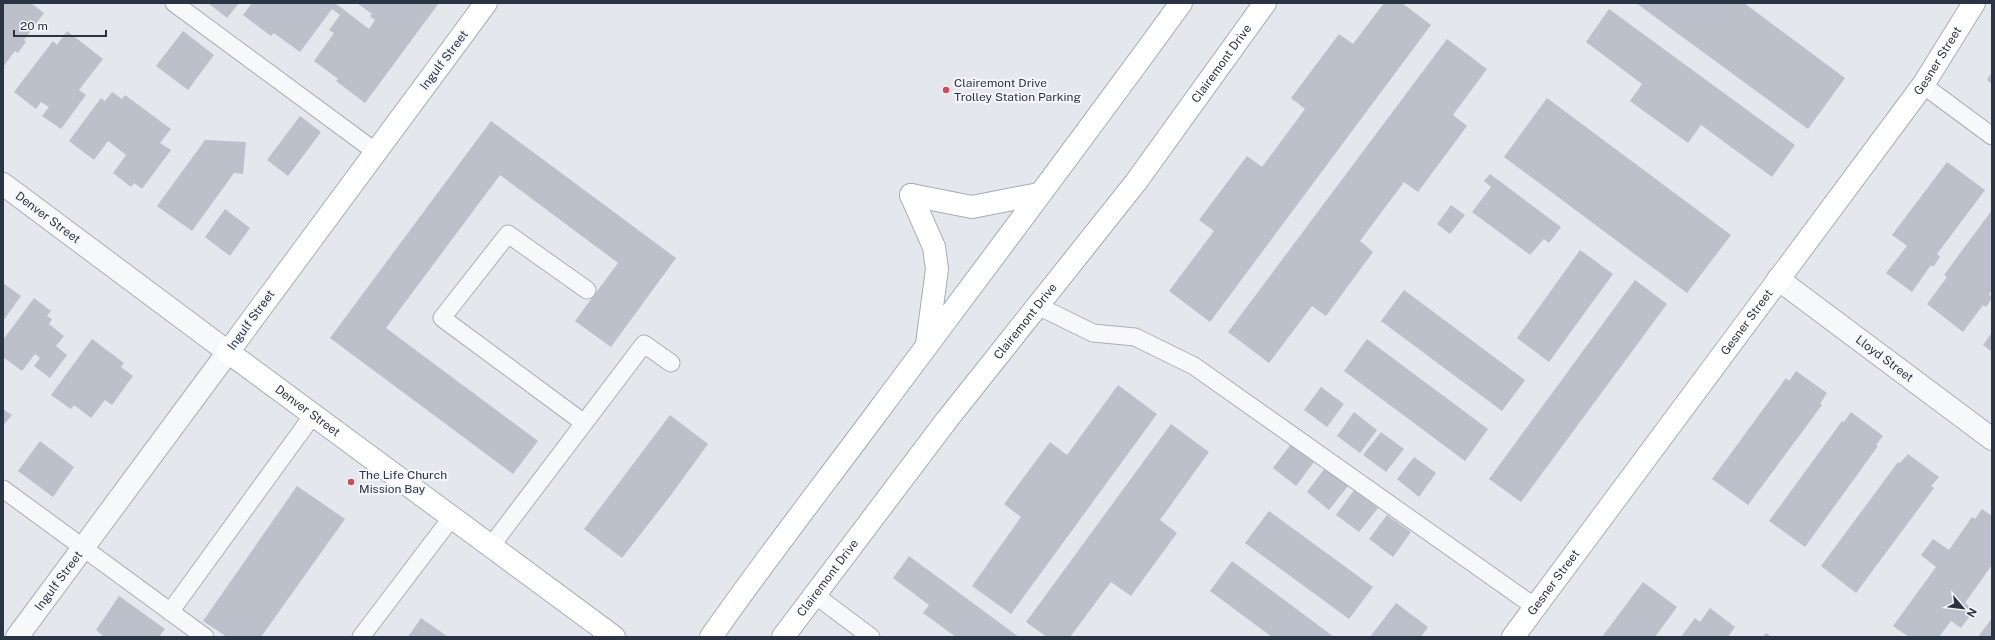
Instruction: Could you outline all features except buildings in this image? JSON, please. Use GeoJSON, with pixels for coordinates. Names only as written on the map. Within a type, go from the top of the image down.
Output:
{"type":"FeatureCollection","features":[{"type":"Feature","properties":{"kind":"main road","name":"Ingulf Street"},"geometry":{"type":"LineString","coordinates":[[228,352],[486,3]]}},
{"type":"Feature","properties":{"kind":"main road"},"geometry":{"type":"LineString","coordinates":[[711,637],[1039,194],[1086,134],[1181,3]]}},
{"type":"Feature","properties":{"kind":"main road","name":"Clairemont Drive"},"geometry":{"type":"LineString","coordinates":[[783,637],[946,422],[1136,182],[1265,3]]}},
{"type":"Feature","properties":{"kind":"main road","name":"Gesner Street"},"geometry":{"type":"LineString","coordinates":[[1513,637],[1923,85],[1974,3]]}},
{"type":"Feature","properties":{"kind":"main road"},"geometry":{"type":"LineString","coordinates":[[926,346],[937,269],[934,247],[911,195],[972,208],[1039,194]]}},
{"type":"Feature","properties":{"kind":"main road","name":"Denver Street"},"geometry":{"type":"LineString","coordinates":[[228,352],[491,546],[603,634]]}},
{"type":"Feature","properties":{"kind":"street","name":"Denver Street"},"geometry":{"type":"LineString","coordinates":[[3,184],[228,352]]}},
{"type":"Feature","properties":{"kind":"street","name":"Lloyd Street"},"geometry":{"type":"LineString","coordinates":[[1778,279],[1992,439]]}},
{"type":"Feature","properties":{"kind":"street","name":"Ingulf Street"},"geometry":{"type":"LineString","coordinates":[[17,637],[228,352]]}},
{"type":"Feature","properties":{"kind":"lane"},"geometry":{"type":"LineString","coordinates":[[174,3],[376,152]]}},
{"type":"Feature","properties":{"kind":"lane"},"geometry":{"type":"LineString","coordinates":[[1923,85],[1992,136]]}},
{"type":"Feature","properties":{"kind":"lane"},"geometry":{"type":"LineString","coordinates":[[584,423],[442,318],[508,234],[587,290]]}},
{"type":"Feature","properties":{"kind":"lane"},"geometry":{"type":"LineString","coordinates":[[1038,306],[1093,333],[1135,337],[1194,366],[1535,607]]}},
{"type":"Feature","properties":{"kind":"lane"},"geometry":{"type":"LineString","coordinates":[[491,546],[644,344],[671,363]]}},
{"type":"Feature","properties":{"kind":"lane"},"geometry":{"type":"LineString","coordinates":[[170,612],[313,415]]}},
{"type":"Feature","properties":{"kind":"lane"},"geometry":{"type":"LineString","coordinates":[[3,489],[205,637]]}},
{"type":"Feature","properties":{"kind":"lane"},"geometry":{"type":"LineString","coordinates":[[361,637],[452,517]]}},
{"type":"Feature","properties":{"kind":"lane"},"geometry":{"type":"LineString","coordinates":[[815,595],[871,637]]}},
{"type":"Feature","properties":{"kind":"place","name":"Clairemont Drive Trolley Station Parking"},"geometry":{"type":"Point","coordinates":[946,90]}},
{"type":"Feature","properties":{"kind":"place","name":"The Life Church Mission Bay"},"geometry":{"type":"Point","coordinates":[351,482]}}]}
